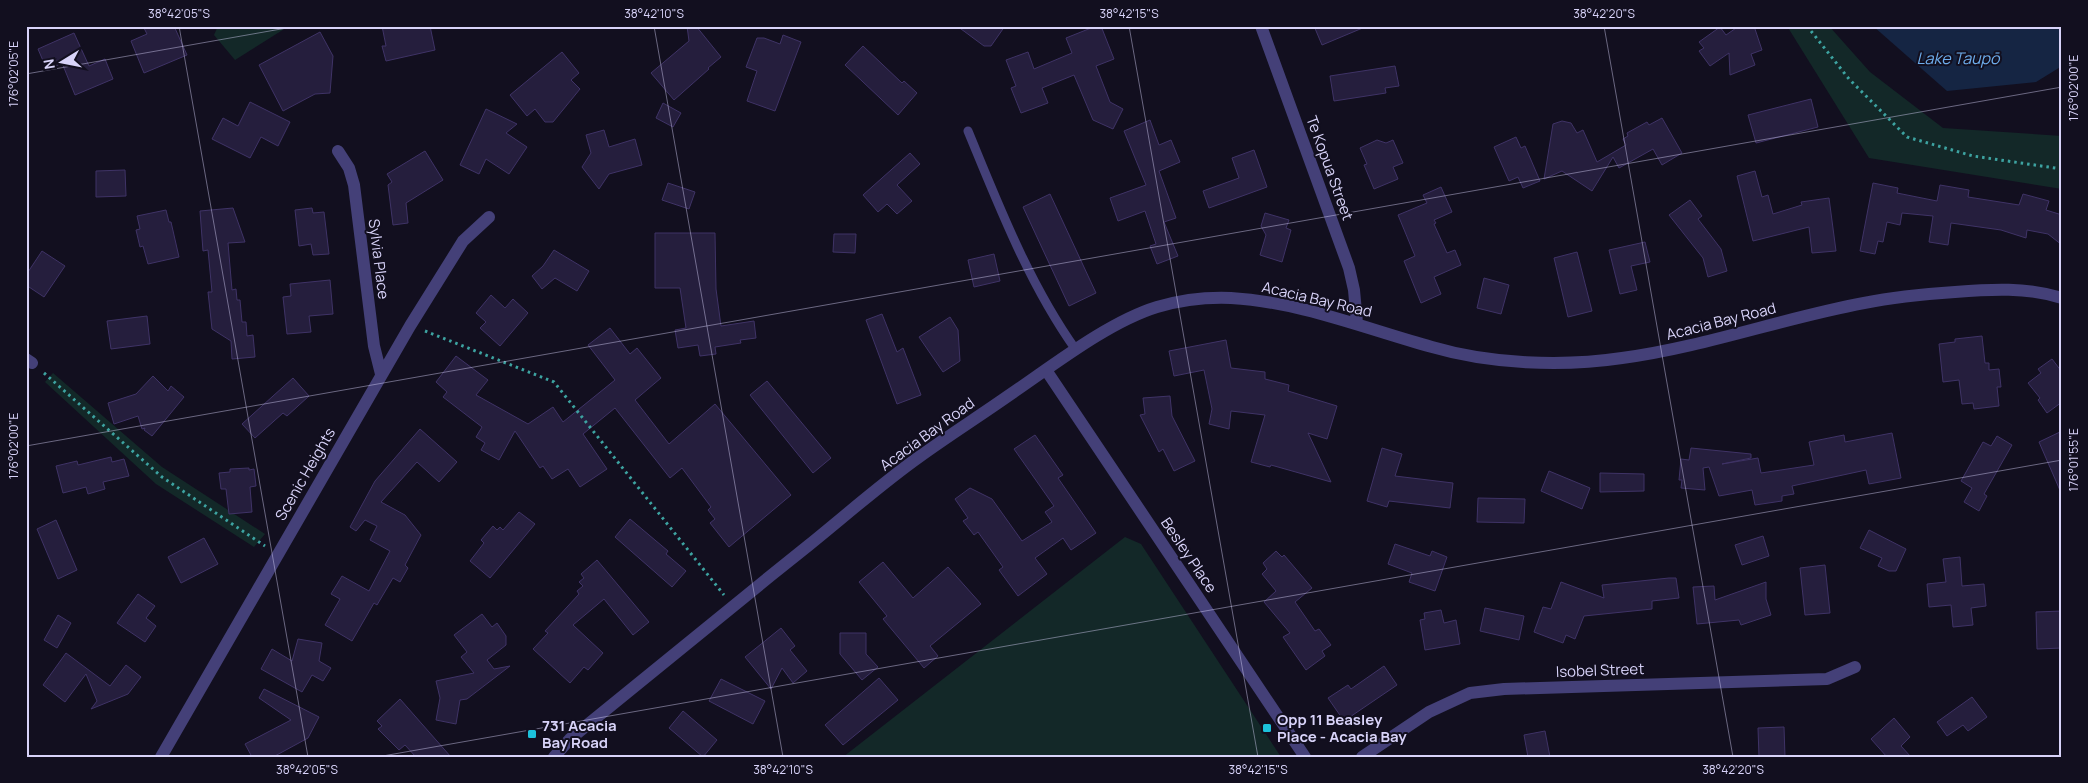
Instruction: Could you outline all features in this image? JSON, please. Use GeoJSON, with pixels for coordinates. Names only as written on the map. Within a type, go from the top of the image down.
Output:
{"type":"FeatureCollection","features":[{"type":"Feature","properties":{"kind":"street","name":"Te Kopua Street"},"geometry":{"type":"LineString","coordinates":[[1261,26],[1349,268],[1354,290],[1357,323]]}},
{"type":"Feature","properties":{"kind":"street","name":"Sylvia Place"},"geometry":{"type":"LineString","coordinates":[[338,151],[349,168],[354,184],[374,346],[381,374]]}},
{"type":"Feature","properties":{"kind":"street","name":"Scenic Heights"},"geometry":{"type":"LineString","coordinates":[[161,757],[410,326],[463,241],[489,217]]}},
{"type":"Feature","properties":{"kind":"street","name":"Acacia Bay Road"},"geometry":{"type":"LineString","coordinates":[[554,757],[570,740],[916,459],[1076,350],[1112,328],[1155,308],[1195,299],[1227,298],[1267,301],[1357,323],[1432,348],[1465,355],[1499,360],[1593,362],[1657,353],[1864,303],[1914,295],[2013,289],[2028,290],[2062,298]]}},
{"type":"Feature","properties":{"kind":"street","name":"Besley Place"},"geometry":{"type":"LineString","coordinates":[[1046,370],[1305,757]]}},
{"type":"Feature","properties":{"kind":"street","name":"Isobel Street"},"geometry":{"type":"LineString","coordinates":[[1362,757],[1429,712],[1470,693],[1504,689],[1827,679],[1855,667]]}},
{"type":"Feature","properties":{"kind":"lane"},"geometry":{"type":"LineString","coordinates":[[968,131],[1027,266],[1063,332],[1076,350]]}},
{"type":"Feature","properties":{"kind":"path"},"geometry":{"type":"LineString","coordinates":[[1807,26],[1849,79],[1907,136],[1973,156],[2062,169]]}},
{"type":"Feature","properties":{"kind":"path"},"geometry":{"type":"LineString","coordinates":[[410,326],[554,382],[733,606]]}},
{"type":"Feature","properties":{"kind":"path"},"geometry":{"type":"LineString","coordinates":[[29,361],[162,477],[278,554]]}},
{"type":"Feature","properties":{"kind":"green space"},"geometry":{"type":"Polygon","coordinates":[[[218,26],[289,26],[235,60],[214,35],[218,26]]]}},
{"type":"Feature","properties":{"kind":"green space"},"geometry":{"type":"Polygon","coordinates":[[[1787,26],[1829,26],[1870,72],[1943,128],[2062,136],[2062,189],[1869,158],[1787,26]]]}},
{"type":"Feature","properties":{"kind":"green space"},"geometry":{"type":"Polygon","coordinates":[[[53,373],[162,467],[265,534],[254,547],[156,484],[45,382],[53,373]]]}},
{"type":"Feature","properties":{"kind":"green space"},"geometry":{"type":"Polygon","coordinates":[[[1125,537],[1141,544],[1281,757],[843,757],[1125,537]]]}},
{"type":"Feature","properties":{"kind":"water","name":"Lake Taupō"},"geometry":{"type":"Polygon","coordinates":[[[1873,26],[2062,26],[2062,66],[2036,82],[1947,91],[1873,26]]]}},
{"type":"Feature","properties":{"kind":"building"},"geometry":{"type":"Polygon","coordinates":[[[143,26],[174,26],[187,55],[144,73],[131,41],[147,34],[143,26]]]}},
{"type":"Feature","properties":{"kind":"building"},"geometry":{"type":"Polygon","coordinates":[[[382,26],[430,26],[435,50],[386,61],[382,46],[386,46],[382,26]]]}},
{"type":"Feature","properties":{"kind":"building"},"geometry":{"type":"Polygon","coordinates":[[[687,26],[696,26],[721,57],[674,100],[651,73],[689,41],[687,26]]]}},
{"type":"Feature","properties":{"kind":"building"},"geometry":{"type":"Polygon","coordinates":[[[957,26],[1005,26],[991,46],[984,46],[957,26]]]}},
{"type":"Feature","properties":{"kind":"building"},"geometry":{"type":"Polygon","coordinates":[[[1096,26],[1101,26],[1114,59],[1096,66],[1110,102],[1123,109],[1113,129],[1093,120],[1074,75],[1042,88],[1048,103],[1021,113],[1011,88],[1016,86],[1006,60],[1028,52],[1034,69],[1072,53],[1066,38],[1096,26]]]}},
{"type":"Feature","properties":{"kind":"building"},"geometry":{"type":"Polygon","coordinates":[[[1314,26],[1365,26],[1365,27],[1322,45],[1314,26]]]}},
{"type":"Feature","properties":{"kind":"building"},"geometry":{"type":"Polygon","coordinates":[[[1739,26],[1754,26],[1762,50],[1751,54],[1755,65],[1730,75],[1729,53],[1710,66],[1699,51],[1704,48],[1699,42],[1720,27],[1726,35],[1739,26]]]}},
{"type":"Feature","properties":{"kind":"building"},"geometry":{"type":"Polygon","coordinates":[[[320,32],[333,56],[330,93],[315,94],[283,111],[259,65],[320,32]]]}},
{"type":"Feature","properties":{"kind":"building"},"geometry":{"type":"Polygon","coordinates":[[[74,33],[89,66],[105,59],[113,79],[75,95],[62,63],[47,70],[38,49],[74,33]]]}},
{"type":"Feature","properties":{"kind":"building"},"geometry":{"type":"Polygon","coordinates":[[[783,35],[801,42],[775,111],[747,101],[757,71],[746,67],[757,38],[764,38],[780,44],[783,35]]]}},
{"type":"Feature","properties":{"kind":"building"},"geometry":{"type":"Polygon","coordinates":[[[863,46],[902,83],[904,81],[917,93],[898,115],[845,65],[863,46]]]}},
{"type":"Feature","properties":{"kind":"building"},"geometry":{"type":"Polygon","coordinates":[[[562,52],[579,73],[571,80],[580,89],[553,122],[545,122],[535,109],[527,116],[510,95],[562,52]]]}},
{"type":"Feature","properties":{"kind":"building"},"geometry":{"type":"Polygon","coordinates":[[[1395,66],[1399,86],[1385,88],[1386,93],[1334,101],[1330,76],[1395,66]]]}},
{"type":"Feature","properties":{"kind":"building"},"geometry":{"type":"Polygon","coordinates":[[[1811,99],[1818,127],[1756,143],[1748,115],[1811,99]]]}},
{"type":"Feature","properties":{"kind":"building"},"geometry":{"type":"Polygon","coordinates":[[[250,102],[290,122],[278,146],[261,137],[250,158],[212,139],[223,118],[238,126],[250,102]]]}},
{"type":"Feature","properties":{"kind":"building"},"geometry":{"type":"Polygon","coordinates":[[[663,103],[681,113],[673,127],[656,118],[663,103]]]}},
{"type":"Feature","properties":{"kind":"building"},"geometry":{"type":"Polygon","coordinates":[[[486,109],[517,124],[506,133],[527,147],[509,174],[486,159],[479,174],[460,165],[486,109]]]}},
{"type":"Feature","properties":{"kind":"building"},"geometry":{"type":"Polygon","coordinates":[[[1662,118],[1682,153],[1662,165],[1653,149],[1619,168],[1613,157],[1592,191],[1562,171],[1544,179],[1553,124],[1562,121],[1571,123],[1577,133],[1583,130],[1597,162],[1626,145],[1623,139],[1628,136],[1627,133],[1647,122],[1649,125],[1662,118]]]}},
{"type":"Feature","properties":{"kind":"building"},"geometry":{"type":"Polygon","coordinates":[[[1150,120],[1159,145],[1171,140],[1180,162],[1159,171],[1176,218],[1164,222],[1178,256],[1157,264],[1150,246],[1156,244],[1145,211],[1118,221],[1110,198],[1146,185],[1124,131],[1150,120]]]}},
{"type":"Feature","properties":{"kind":"building"},"geometry":{"type":"Polygon","coordinates":[[[604,130],[609,147],[635,139],[642,165],[609,174],[599,189],[582,167],[591,153],[586,135],[604,130]]]}},
{"type":"Feature","properties":{"kind":"building"},"geometry":{"type":"Polygon","coordinates":[[[1516,137],[1521,148],[1525,146],[1540,181],[1523,188],[1518,177],[1509,181],[1494,147],[1516,137]]]}},
{"type":"Feature","properties":{"kind":"building"},"geometry":{"type":"Polygon","coordinates":[[[1377,140],[1386,143],[1393,140],[1403,163],[1393,167],[1398,179],[1374,189],[1364,165],[1367,164],[1360,148],[1377,140]]]}},
{"type":"Feature","properties":{"kind":"building"},"geometry":{"type":"Polygon","coordinates":[[[1254,150],[1267,187],[1209,208],[1203,191],[1239,178],[1232,158],[1254,150]]]}},
{"type":"Feature","properties":{"kind":"building"},"geometry":{"type":"Polygon","coordinates":[[[425,151],[443,180],[406,203],[408,223],[393,225],[388,185],[392,182],[387,174],[425,151]]]}},
{"type":"Feature","properties":{"kind":"building"},"geometry":{"type":"Polygon","coordinates":[[[910,153],[920,164],[897,185],[912,201],[897,214],[887,204],[878,212],[863,195],[910,153]]]}},
{"type":"Feature","properties":{"kind":"building"},"geometry":{"type":"Polygon","coordinates":[[[125,170],[126,196],[96,197],[96,171],[125,170]]]}},
{"type":"Feature","properties":{"kind":"building"},"geometry":{"type":"Polygon","coordinates":[[[1755,171],[1762,197],[1768,195],[1773,214],[1802,205],[1801,202],[1829,198],[1836,251],[1812,253],[1809,227],[1753,241],[1737,176],[1755,171]]]}},
{"type":"Feature","properties":{"kind":"building"},"geometry":{"type":"Polygon","coordinates":[[[668,183],[695,192],[689,209],[662,200],[668,183]]]}},
{"type":"Feature","properties":{"kind":"building"},"geometry":{"type":"Polygon","coordinates":[[[1873,183],[1898,188],[1897,193],[1937,201],[1940,185],[1969,190],[1968,197],[2019,205],[2023,194],[2049,201],[2046,210],[2062,215],[2062,245],[2048,234],[2027,230],[2026,238],[2001,230],[1951,223],[1948,245],[1929,242],[1933,216],[1902,213],[1900,225],[1887,222],[1883,242],[1878,241],[1875,254],[1860,251],[1873,183]]]}},
{"type":"Feature","properties":{"kind":"building"},"geometry":{"type":"Polygon","coordinates":[[[1441,187],[1452,212],[1434,220],[1436,223],[1434,224],[1447,253],[1455,250],[1461,265],[1434,277],[1441,294],[1421,303],[1404,261],[1415,256],[1398,215],[1427,203],[1423,195],[1441,187]]]}},
{"type":"Feature","properties":{"kind":"building"},"geometry":{"type":"Polygon","coordinates":[[[1050,194],[1096,293],[1069,306],[1023,207],[1050,194]]]}},
{"type":"Feature","properties":{"kind":"building"},"geometry":{"type":"Polygon","coordinates":[[[1690,200],[1702,216],[1698,219],[1721,249],[1727,271],[1708,277],[1703,258],[1669,215],[1690,200]]]}},
{"type":"Feature","properties":{"kind":"building"},"geometry":{"type":"Polygon","coordinates":[[[233,208],[245,242],[228,243],[232,290],[236,289],[237,300],[240,300],[242,322],[246,322],[247,336],[253,335],[255,357],[232,359],[231,341],[212,329],[208,292],[212,292],[208,250],[203,251],[200,211],[233,208]]]}},
{"type":"Feature","properties":{"kind":"building"},"geometry":{"type":"Polygon","coordinates":[[[312,208],[313,213],[324,212],[329,254],[313,255],[311,244],[299,246],[295,210],[312,208]]]}},
{"type":"Feature","properties":{"kind":"building"},"geometry":{"type":"Polygon","coordinates":[[[166,210],[169,222],[171,222],[179,257],[148,264],[143,246],[140,247],[136,230],[140,229],[137,216],[166,210]]]}},
{"type":"Feature","properties":{"kind":"building"},"geometry":{"type":"Polygon","coordinates":[[[1265,213],[1289,220],[1286,228],[1291,230],[1282,262],[1260,255],[1266,235],[1261,226],[1265,213]]]}},
{"type":"Feature","properties":{"kind":"building"},"geometry":{"type":"Polygon","coordinates":[[[655,233],[715,233],[716,289],[721,326],[754,321],[756,338],[740,340],[741,343],[715,347],[716,354],[700,356],[698,345],[678,348],[675,330],[686,328],[680,288],[655,288],[655,233]]]}},
{"type":"Feature","properties":{"kind":"building"},"geometry":{"type":"Polygon","coordinates":[[[834,234],[856,234],[855,253],[833,252],[834,234]]]}},
{"type":"Feature","properties":{"kind":"building"},"geometry":{"type":"Polygon","coordinates":[[[1645,242],[1650,262],[1631,266],[1637,290],[1620,294],[1609,250],[1645,242]]]}},
{"type":"Feature","properties":{"kind":"building"},"geometry":{"type":"Polygon","coordinates":[[[554,250],[589,271],[577,291],[555,278],[542,289],[532,276],[543,266],[554,250]]]}},
{"type":"Feature","properties":{"kind":"building"},"geometry":{"type":"Polygon","coordinates":[[[42,251],[65,266],[44,297],[26,285],[26,275],[42,251]]]}},
{"type":"Feature","properties":{"kind":"building"},"geometry":{"type":"Polygon","coordinates":[[[1577,252],[1592,311],[1568,317],[1554,258],[1577,252]]]}},
{"type":"Feature","properties":{"kind":"building"},"geometry":{"type":"Polygon","coordinates":[[[994,254],[1000,281],[974,287],[968,260],[994,254]]]}},
{"type":"Feature","properties":{"kind":"building"},"geometry":{"type":"Polygon","coordinates":[[[1484,278],[1509,285],[1501,314],[1477,308],[1484,278]]]}},
{"type":"Feature","properties":{"kind":"building"},"geometry":{"type":"Polygon","coordinates":[[[330,280],[333,314],[309,316],[311,332],[287,334],[283,297],[291,296],[290,284],[330,280]]]}},
{"type":"Feature","properties":{"kind":"building"},"geometry":{"type":"Polygon","coordinates":[[[491,295],[505,308],[513,299],[528,313],[500,346],[480,328],[486,322],[476,313],[491,295]]]}},
{"type":"Feature","properties":{"kind":"building"},"geometry":{"type":"Polygon","coordinates":[[[882,314],[897,352],[903,348],[921,395],[897,404],[866,320],[882,314]]]}},
{"type":"Feature","properties":{"kind":"building"},"geometry":{"type":"Polygon","coordinates":[[[147,316],[150,344],[111,349],[107,321],[147,316]]]}},
{"type":"Feature","properties":{"kind":"building"},"geometry":{"type":"Polygon","coordinates":[[[950,317],[958,330],[960,361],[943,372],[919,337],[950,317]]]}},
{"type":"Feature","properties":{"kind":"building"},"geometry":{"type":"Polygon","coordinates":[[[610,328],[630,354],[637,348],[661,378],[635,400],[669,444],[715,404],[791,495],[729,547],[710,523],[715,519],[708,510],[711,507],[682,468],[670,478],[615,408],[583,434],[607,469],[580,487],[568,469],[552,479],[543,466],[540,468],[515,431],[499,460],[481,450],[485,443],[476,437],[482,427],[443,397],[447,392],[436,382],[456,356],[488,380],[476,395],[528,424],[553,407],[563,422],[615,380],[588,345],[610,328]]]}},
{"type":"Feature","properties":{"kind":"building"},"geometry":{"type":"Polygon","coordinates":[[[1982,336],[1985,363],[1989,363],[1989,370],[1999,369],[2001,387],[1997,387],[1999,406],[1974,409],[1973,403],[1962,404],[1959,380],[1943,382],[1939,344],[1955,342],[1955,339],[1982,336]]]}},
{"type":"Feature","properties":{"kind":"building"},"geometry":{"type":"Polygon","coordinates":[[[1226,340],[1231,368],[1265,372],[1265,379],[1289,385],[1288,391],[1337,406],[1327,439],[1308,433],[1331,482],[1271,465],[1270,467],[1251,462],[1265,415],[1231,411],[1229,429],[1209,424],[1212,409],[1204,370],[1174,376],[1169,351],[1226,340]]]}},
{"type":"Feature","properties":{"kind":"building"},"geometry":{"type":"Polygon","coordinates":[[[2052,359],[2062,372],[2062,402],[2047,413],[2038,400],[2040,398],[2028,383],[2041,373],[2038,369],[2052,359]]]}},
{"type":"Feature","properties":{"kind":"building"},"geometry":{"type":"Polygon","coordinates":[[[153,376],[168,391],[171,386],[184,397],[152,436],[144,430],[145,428],[142,429],[138,416],[114,424],[108,403],[136,394],[153,376]]]}},
{"type":"Feature","properties":{"kind":"building"},"geometry":{"type":"Polygon","coordinates":[[[293,378],[309,396],[287,416],[283,413],[255,438],[242,424],[293,378]]]}},
{"type":"Feature","properties":{"kind":"building"},"geometry":{"type":"Polygon","coordinates":[[[767,381],[831,458],[813,473],[750,395],[767,381]]]}},
{"type":"Feature","properties":{"kind":"building"},"geometry":{"type":"Polygon","coordinates":[[[1170,396],[1172,416],[1195,461],[1174,471],[1163,449],[1159,452],[1140,415],[1145,414],[1143,398],[1170,396]]]}},
{"type":"Feature","properties":{"kind":"building"},"geometry":{"type":"Polygon","coordinates":[[[420,429],[457,462],[439,482],[417,462],[381,502],[405,515],[421,535],[405,565],[408,568],[400,582],[393,578],[377,605],[374,603],[352,641],[325,625],[340,599],[331,594],[342,576],[369,591],[390,551],[370,540],[377,526],[365,520],[356,531],[350,527],[375,481],[420,429]]]}},
{"type":"Feature","properties":{"kind":"building"},"geometry":{"type":"Polygon","coordinates":[[[2062,431],[2062,495],[2039,442],[2062,431]]]}},
{"type":"Feature","properties":{"kind":"building"},"geometry":{"type":"Polygon","coordinates":[[[1892,433],[1901,478],[1869,484],[1866,470],[1792,486],[1794,494],[1782,496],[1782,501],[1755,505],[1752,490],[1719,496],[1709,467],[1703,468],[1705,490],[1681,488],[1682,480],[1679,480],[1681,459],[1689,460],[1691,448],[1751,454],[1751,458],[1722,464],[1758,458],[1761,473],[1814,465],[1809,442],[1844,435],[1845,442],[1892,433]]]}},
{"type":"Feature","properties":{"kind":"building"},"geometry":{"type":"Polygon","coordinates":[[[1035,435],[1063,475],[1058,478],[1096,533],[1071,550],[1063,538],[1035,558],[1047,574],[1018,596],[999,570],[1003,567],[978,532],[974,535],[963,521],[968,518],[955,499],[970,488],[992,499],[1022,541],[1052,522],[1045,512],[1054,506],[1014,449],[1035,435]]]}},
{"type":"Feature","properties":{"kind":"building"},"geometry":{"type":"Polygon","coordinates":[[[1997,436],[2012,445],[1984,494],[1987,496],[1979,511],[1964,502],[1972,488],[1961,481],[1983,442],[1991,446],[1997,436]]]}},
{"type":"Feature","properties":{"kind":"building"},"geometry":{"type":"Polygon","coordinates":[[[1382,448],[1402,454],[1395,476],[1453,483],[1450,508],[1389,501],[1387,507],[1367,501],[1382,448]]]}},
{"type":"Feature","properties":{"kind":"building"},"geometry":{"type":"Polygon","coordinates":[[[111,457],[112,462],[124,459],[129,476],[103,482],[105,489],[88,494],[86,487],[63,493],[56,466],[77,461],[78,465],[111,457]]]}},
{"type":"Feature","properties":{"kind":"building"},"geometry":{"type":"Polygon","coordinates":[[[249,468],[249,470],[254,469],[256,486],[250,487],[252,512],[229,514],[226,489],[221,489],[219,473],[230,472],[230,469],[249,468]]]}},
{"type":"Feature","properties":{"kind":"building"},"geometry":{"type":"Polygon","coordinates":[[[1549,471],[1590,488],[1582,509],[1541,491],[1549,471]]]}},
{"type":"Feature","properties":{"kind":"building"},"geometry":{"type":"Polygon","coordinates":[[[1600,473],[1644,474],[1644,491],[1600,492],[1600,473]]]}},
{"type":"Feature","properties":{"kind":"building"},"geometry":{"type":"Polygon","coordinates":[[[1478,498],[1525,499],[1524,523],[1477,522],[1478,498]]]}},
{"type":"Feature","properties":{"kind":"building"},"geometry":{"type":"Polygon","coordinates":[[[519,512],[535,524],[490,578],[470,561],[484,543],[481,540],[493,526],[497,530],[500,527],[503,530],[519,512]]]}},
{"type":"Feature","properties":{"kind":"building"},"geometry":{"type":"Polygon","coordinates":[[[630,519],[668,551],[666,554],[686,571],[672,587],[615,537],[630,519]]]}},
{"type":"Feature","properties":{"kind":"building"},"geometry":{"type":"Polygon","coordinates":[[[56,520],[77,570],[58,579],[37,529],[56,520]]]}},
{"type":"Feature","properties":{"kind":"building"},"geometry":{"type":"Polygon","coordinates":[[[1869,530],[1906,549],[1896,571],[1889,571],[1878,566],[1882,558],[1860,548],[1869,530]]]}},
{"type":"Feature","properties":{"kind":"building"},"geometry":{"type":"Polygon","coordinates":[[[1763,536],[1769,556],[1742,565],[1735,545],[1763,536]]]}},
{"type":"Feature","properties":{"kind":"building"},"geometry":{"type":"Polygon","coordinates":[[[204,538],[218,564],[181,583],[168,557],[204,538]]]}},
{"type":"Feature","properties":{"kind":"building"},"geometry":{"type":"Polygon","coordinates":[[[1395,544],[1430,556],[1432,551],[1447,557],[1435,591],[1409,582],[1412,573],[1388,564],[1395,544]]]}},
{"type":"Feature","properties":{"kind":"building"},"geometry":{"type":"Polygon","coordinates":[[[1276,551],[1282,557],[1284,555],[1312,588],[1295,602],[1315,631],[1319,629],[1331,645],[1322,651],[1325,656],[1306,670],[1283,637],[1290,633],[1264,602],[1276,591],[1262,574],[1267,569],[1263,563],[1276,551]]]}},
{"type":"Feature","properties":{"kind":"building"},"geometry":{"type":"Polygon","coordinates":[[[1960,557],[1962,586],[1984,584],[1986,606],[1971,608],[1973,625],[1953,627],[1951,605],[1929,607],[1927,584],[1946,582],[1943,559],[1960,557]]]}},
{"type":"Feature","properties":{"kind":"building"},"geometry":{"type":"Polygon","coordinates":[[[597,560],[649,622],[633,635],[604,599],[573,625],[603,653],[588,670],[584,667],[570,683],[533,649],[548,633],[545,631],[579,594],[577,591],[583,586],[579,582],[584,578],[581,574],[597,560]]]}},
{"type":"Feature","properties":{"kind":"building"},"geometry":{"type":"Polygon","coordinates":[[[883,562],[913,598],[948,567],[981,604],[930,646],[938,656],[924,668],[883,619],[887,616],[859,582],[883,562]]]}},
{"type":"Feature","properties":{"kind":"building"},"geometry":{"type":"Polygon","coordinates":[[[1825,565],[1830,613],[1805,615],[1800,568],[1825,565]]]}},
{"type":"Feature","properties":{"kind":"building"},"geometry":{"type":"Polygon","coordinates":[[[1676,578],[1679,598],[1652,601],[1652,609],[1584,616],[1575,639],[1566,635],[1563,643],[1534,632],[1543,607],[1551,609],[1561,582],[1604,598],[1602,585],[1676,578]]]}},
{"type":"Feature","properties":{"kind":"building"},"geometry":{"type":"Polygon","coordinates":[[[1766,582],[1766,599],[1771,615],[1741,625],[1739,620],[1697,624],[1693,587],[1714,586],[1715,600],[1766,582]]]}},
{"type":"Feature","properties":{"kind":"building"},"geometry":{"type":"Polygon","coordinates":[[[138,594],[155,606],[146,618],[156,626],[145,642],[117,623],[138,594]]]}},
{"type":"Feature","properties":{"kind":"building"},"geometry":{"type":"Polygon","coordinates":[[[1485,608],[1524,616],[1519,640],[1480,631],[1485,608]]]}},
{"type":"Feature","properties":{"kind":"building"},"geometry":{"type":"Polygon","coordinates":[[[1441,610],[1444,623],[1456,620],[1460,644],[1425,650],[1420,620],[1425,619],[1424,613],[1441,610]]]}},
{"type":"Feature","properties":{"kind":"building"},"geometry":{"type":"Polygon","coordinates":[[[2062,611],[2062,648],[2037,649],[2036,612],[2062,611]]]}},
{"type":"Feature","properties":{"kind":"building"},"geometry":{"type":"Polygon","coordinates":[[[482,614],[492,627],[497,623],[506,636],[506,645],[487,660],[494,669],[510,666],[467,699],[460,700],[456,724],[436,720],[440,698],[436,681],[474,673],[461,657],[467,652],[454,635],[482,614]]]}},
{"type":"Feature","properties":{"kind":"building"},"geometry":{"type":"Polygon","coordinates":[[[58,615],[71,623],[57,648],[44,640],[58,615]]]}},
{"type":"Feature","properties":{"kind":"building"},"geometry":{"type":"Polygon","coordinates":[[[781,628],[795,646],[790,650],[807,671],[793,683],[782,668],[771,689],[745,657],[781,628]]]}},
{"type":"Feature","properties":{"kind":"building"},"geometry":{"type":"Polygon","coordinates":[[[840,633],[866,633],[866,654],[878,667],[862,680],[840,654],[840,633]]]}},
{"type":"Feature","properties":{"kind":"building"},"geometry":{"type":"Polygon","coordinates":[[[298,639],[322,643],[319,661],[331,668],[323,681],[312,675],[302,692],[261,669],[272,649],[292,661],[298,639]]]}},
{"type":"Feature","properties":{"kind":"building"},"geometry":{"type":"Polygon","coordinates":[[[66,653],[110,686],[126,665],[141,677],[128,694],[91,709],[97,701],[86,674],[65,702],[43,685],[66,653]]]}},
{"type":"Feature","properties":{"kind":"building"},"geometry":{"type":"Polygon","coordinates":[[[1384,666],[1397,685],[1344,721],[1328,698],[1348,685],[1351,689],[1384,666]]]}},
{"type":"Feature","properties":{"kind":"building"},"geometry":{"type":"Polygon","coordinates":[[[879,678],[898,700],[843,745],[825,725],[879,678]]]}},
{"type":"Feature","properties":{"kind":"building"},"geometry":{"type":"Polygon","coordinates":[[[721,679],[765,701],[753,724],[709,701],[721,679]]]}},
{"type":"Feature","properties":{"kind":"building"},"geometry":{"type":"Polygon","coordinates":[[[264,689],[319,717],[308,738],[273,757],[252,757],[245,744],[291,720],[259,698],[264,689]]]}},
{"type":"Feature","properties":{"kind":"building"},"geometry":{"type":"Polygon","coordinates":[[[1972,697],[1987,717],[1968,731],[1963,725],[1947,736],[1937,722],[1972,697]]]}},
{"type":"Feature","properties":{"kind":"building"},"geometry":{"type":"Polygon","coordinates":[[[400,699],[451,757],[416,757],[405,745],[399,750],[378,729],[382,726],[377,721],[400,699]]]}},
{"type":"Feature","properties":{"kind":"building"},"geometry":{"type":"Polygon","coordinates":[[[683,711],[717,740],[703,757],[669,728],[683,711]]]}},
{"type":"Feature","properties":{"kind":"building"},"geometry":{"type":"Polygon","coordinates":[[[1894,718],[1910,737],[1901,746],[1911,757],[1887,757],[1871,739],[1894,718]]]}},
{"type":"Feature","properties":{"kind":"building"},"geometry":{"type":"Polygon","coordinates":[[[1784,727],[1785,757],[1759,757],[1758,728],[1784,727]]]}},
{"type":"Feature","properties":{"kind":"building"},"geometry":{"type":"Polygon","coordinates":[[[1545,731],[1550,757],[1528,757],[1524,735],[1545,731]]]}},
{"type":"Feature","properties":{"kind":"place","name":"Opp 11 Beasley Place - Acacia Bay"},"geometry":{"type":"Point","coordinates":[1267,728]}},
{"type":"Feature","properties":{"kind":"place","name":"731 Acacia Bay Road"},"geometry":{"type":"Point","coordinates":[532,734]}}]}
